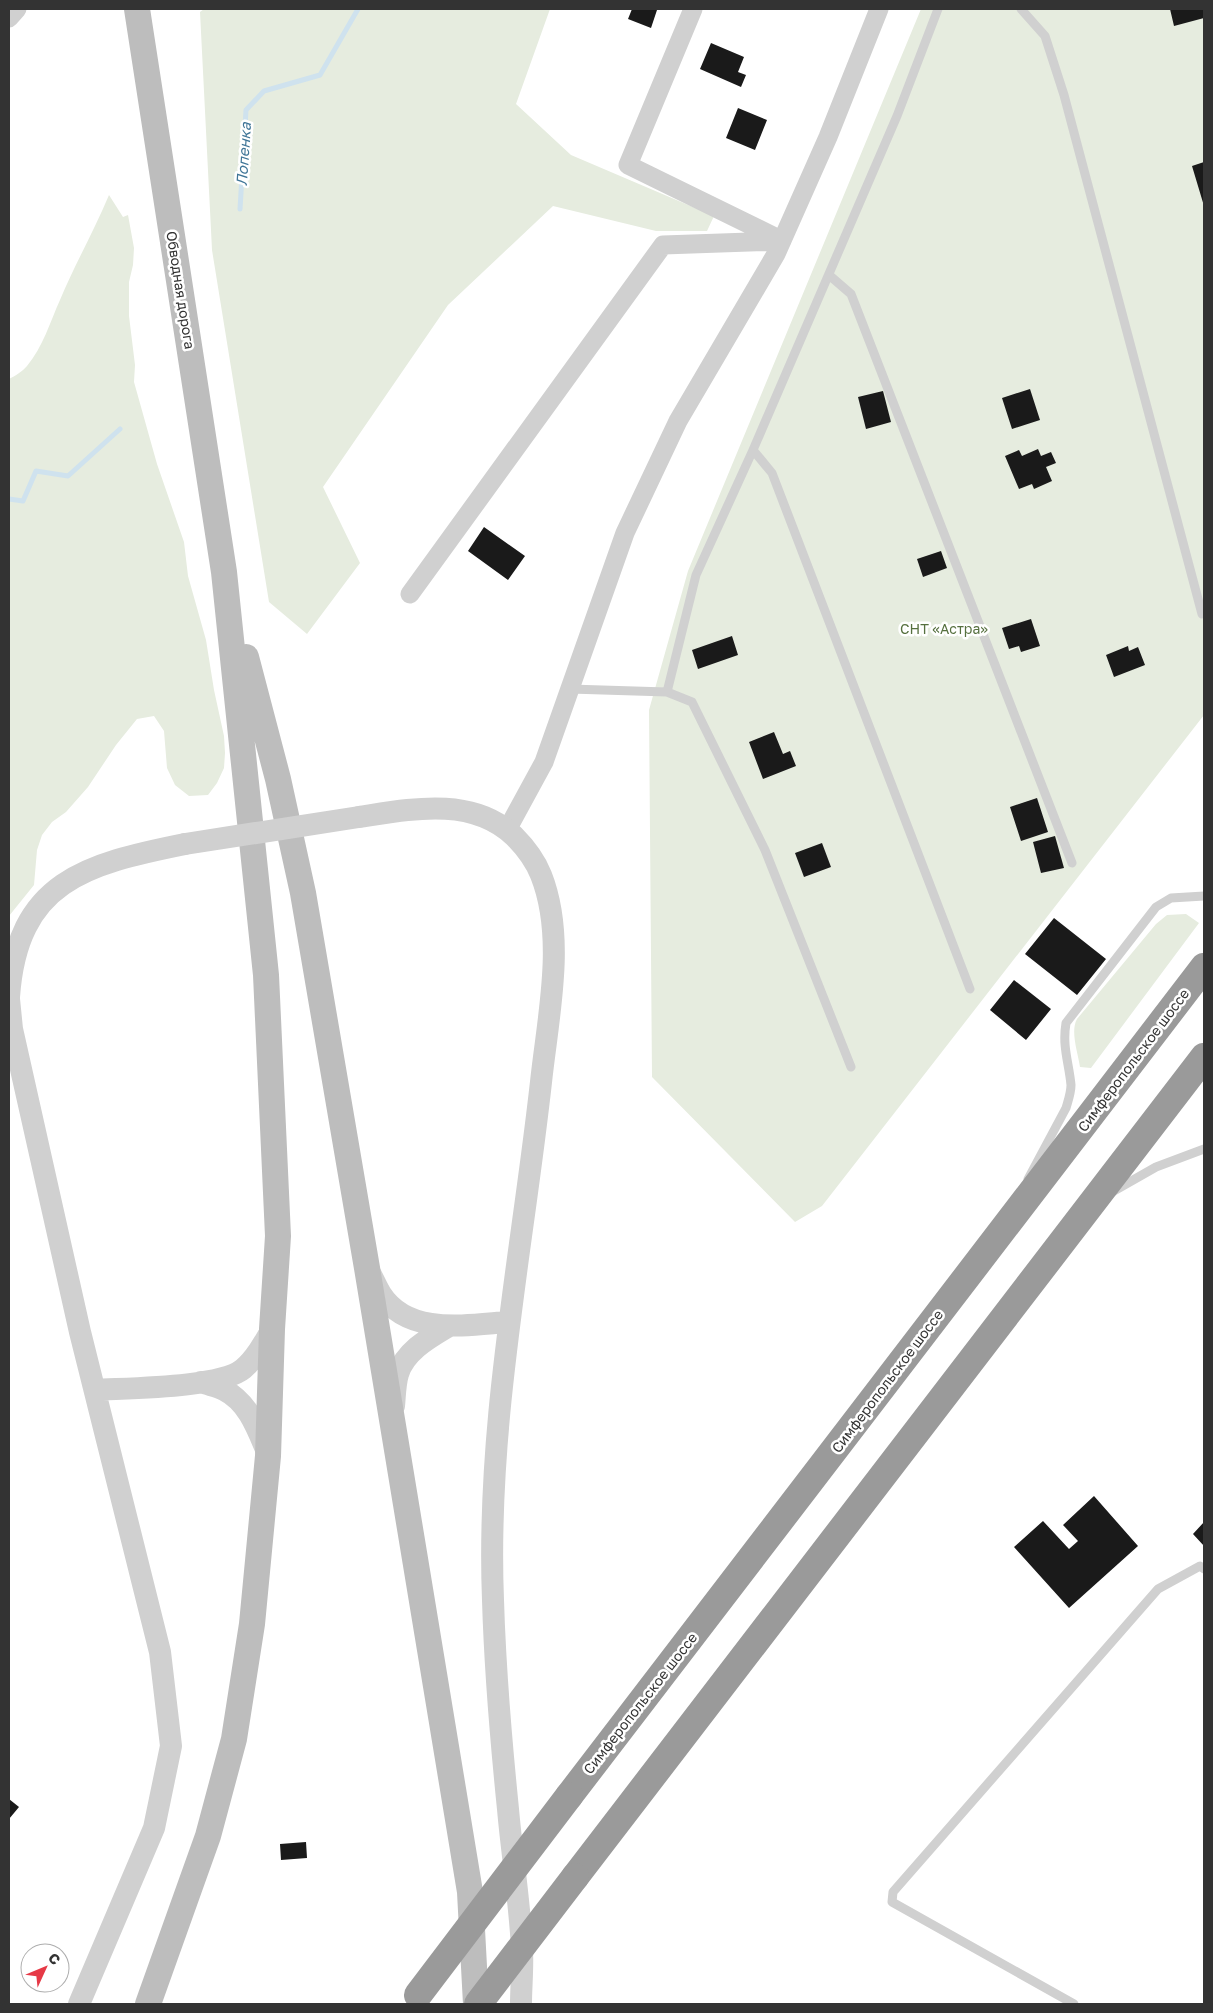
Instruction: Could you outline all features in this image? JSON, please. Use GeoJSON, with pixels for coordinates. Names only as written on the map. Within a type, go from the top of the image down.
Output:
{"type":"FeatureCollection","features":[{"type":"Feature","properties":{"kind":"highway","name":"Симферопольское шоссе"},"geometry":{"type":"LineString","coordinates":[[415,2000],[921,1335],[1006,1227],[1204,967]]}},
{"type":"Feature","properties":{"kind":"highway"},"geometry":{"type":"LineString","coordinates":[[477,2004],[1204,1057]]}},
{"type":"Feature","properties":{"kind":"main road","name":"Обводная дорога"},"geometry":{"type":"LineString","coordinates":[[137,9],[224,572]]}},
{"type":"Feature","properties":{"kind":"main road"},"geometry":{"type":"LineString","coordinates":[[224,572],[278,779],[303,893],[393,1417],[470,1892],[477,2004]]}},
{"type":"Feature","properties":{"kind":"main road"},"geometry":{"type":"LineString","coordinates":[[148,2004],[208,1836],[234,1739],[252,1624],[268,1456],[272,1329],[278,1236],[266,975],[224,572]]}},
{"type":"Feature","properties":{"kind":"street"},"geometry":{"type":"LineString","coordinates":[[9,18],[17,9]]}},
{"type":"Feature","properties":{"kind":"street"},"geometry":{"type":"LineString","coordinates":[[693,9],[628,164],[782,241]]}},
{"type":"Feature","properties":{"kind":"street"},"geometry":{"type":"LineString","coordinates":[[507,830],[544,762],[625,534],[674,430],[776,254],[828,137],[879,9]]}},
{"type":"Feature","properties":{"kind":"street"},"geometry":{"type":"LineString","coordinates":[[410,594],[663,245],[782,241]]}},
{"type":"Feature","properties":{"kind":"street"},"geometry":{"type":"LineString","coordinates":[[80,2004],[154,1828],[171,1746],[160,1652],[80,1332],[12,1030],[9,998],[10,975],[16,949],[24,928],[40,904],[47,898],[60,887],[90,868],[125,856],[185,844],[359,817],[406,810],[437,808],[453,809],[483,816],[507,830],[526,848],[541,873],[553,914],[553,965],[537,1118],[508,1322],[499,1416],[494,1512],[492,1599],[508,1809],[522,1950],[521,2004]]}},
{"type":"Feature","properties":{"kind":"street"},"geometry":{"type":"LineString","coordinates":[[367,1268],[382,1295],[398,1312],[423,1323],[449,1326],[508,1322]]}},
{"type":"Feature","properties":{"kind":"street"},"geometry":{"type":"LineString","coordinates":[[393,1417],[398,1374],[407,1357],[421,1344],[449,1326]]}},
{"type":"Feature","properties":{"kind":"street"},"geometry":{"type":"LineString","coordinates":[[95,1390],[201,1382],[226,1378],[242,1370],[256,1355],[272,1329]]}},
{"type":"Feature","properties":{"kind":"street"},"geometry":{"type":"LineString","coordinates":[[201,1382],[224,1390],[240,1402],[254,1420],[268,1456]]}},
{"type":"Feature","properties":{"kind":"lane"},"geometry":{"type":"LineString","coordinates":[[667,692],[696,575],[753,450],[897,116],[938,9]]}},
{"type":"Feature","properties":{"kind":"lane"},"geometry":{"type":"LineString","coordinates":[[1021,9],[1045,36],[1064,95],[1202,614]]}},
{"type":"Feature","properties":{"kind":"lane"},"geometry":{"type":"LineString","coordinates":[[829,275],[852,294],[1072,863]]}},
{"type":"Feature","properties":{"kind":"lane"},"geometry":{"type":"LineString","coordinates":[[753,450],[772,473],[970,989]]}},
{"type":"Feature","properties":{"kind":"lane"},"geometry":{"type":"LineString","coordinates":[[570,689],[667,692],[692,702],[765,850],[850,1068]]}},
{"type":"Feature","properties":{"kind":"lane"},"geometry":{"type":"LineString","coordinates":[[1006,1227],[1035,1163],[1068,1103],[1071,1087],[1063,1038],[1066,1023],[1156,907],[1171,898],[1204,896]]}},
{"type":"Feature","properties":{"kind":"lane"},"geometry":{"type":"LineString","coordinates":[[1088,1206],[1156,1166],[1204,1149]]}},
{"type":"Feature","properties":{"kind":"lane"},"geometry":{"type":"LineString","coordinates":[[1074,2004],[892,1902],[892,1892],[1158,1589],[1200,1566],[1204,1569]]}},
{"type":"Feature","properties":{"kind":"green space"},"geometry":{"type":"Polygon","coordinates":[[[204,9],[550,9],[516,104],[571,155],[714,216],[707,231],[656,231],[553,206],[448,305],[323,487],[360,563],[307,634],[269,602],[212,250],[200,12],[204,9]]]}},
{"type":"Feature","properties":{"kind":"green space","name":"СНТ «Астра»"},"geometry":{"type":"Polygon","coordinates":[[[921,9],[1204,9],[1204,715],[822,1206],[795,1222],[652,1077],[649,710],[688,571],[921,9]]]}},
{"type":"Feature","properties":{"kind":"green space"},"geometry":{"type":"Polygon","coordinates":[[[109,195],[123,217],[128,215],[134,248],[129,282],[129,316],[135,365],[134,382],[157,464],[184,542],[188,576],[206,640],[224,736],[224,768],[217,783],[208,795],[189,796],[175,785],[167,768],[164,731],[154,716],[137,719],[116,745],[88,787],[66,812],[52,822],[42,835],[37,850],[34,885],[9,916],[9,379],[25,368],[38,351],[109,195]]]}},
{"type":"Feature","properties":{"kind":"green space"},"geometry":{"type":"Polygon","coordinates":[[[1186,914],[1199,923],[1091,1068],[1080,1067],[1074,1036],[1077,1019],[1156,924],[1167,915],[1186,914]]]}},
{"type":"Feature","properties":{"kind":"building"},"geometry":{"type":"Polygon","coordinates":[[[632,9],[657,10],[651,28],[628,19],[632,9]]]}},
{"type":"Feature","properties":{"kind":"building"},"geometry":{"type":"Polygon","coordinates":[[[1170,9],[1204,9],[1204,18],[1174,26],[1170,9]]]}},
{"type":"Feature","properties":{"kind":"building"},"geometry":{"type":"Polygon","coordinates":[[[711,43],[744,57],[738,72],[746,75],[741,87],[700,69],[711,43]]]}},
{"type":"Feature","properties":{"kind":"building"},"geometry":{"type":"Polygon","coordinates":[[[738,108],[767,120],[755,150],[726,138],[738,108]]]}},
{"type":"Feature","properties":{"kind":"building"},"geometry":{"type":"Polygon","coordinates":[[[1204,162],[1204,206],[1192,166],[1204,162]]]}},
{"type":"Feature","properties":{"kind":"building"},"geometry":{"type":"Polygon","coordinates":[[[1030,389],[1040,420],[1012,429],[1002,398],[1030,389]]]}},
{"type":"Feature","properties":{"kind":"building"},"geometry":{"type":"Polygon","coordinates":[[[883,391],[891,422],[866,429],[858,397],[883,391]]]}},
{"type":"Feature","properties":{"kind":"building"},"geometry":{"type":"Polygon","coordinates":[[[1038,449],[1041,456],[1051,452],[1056,463],[1046,467],[1052,481],[1034,489],[1032,484],[1019,489],[1005,456],[1019,450],[1022,456],[1038,449]]]}},
{"type":"Feature","properties":{"kind":"building"},"geometry":{"type":"Polygon","coordinates":[[[484,527],[525,556],[508,580],[468,551],[484,527]]]}},
{"type":"Feature","properties":{"kind":"building"},"geometry":{"type":"Polygon","coordinates":[[[941,551],[947,568],[923,577],[917,559],[941,551]]]}},
{"type":"Feature","properties":{"kind":"building"},"geometry":{"type":"Polygon","coordinates":[[[1031,619],[1040,646],[1021,652],[1019,646],[1009,649],[1002,628],[1031,619]]]}},
{"type":"Feature","properties":{"kind":"building"},"geometry":{"type":"Polygon","coordinates":[[[732,636],[738,655],[698,669],[692,650],[732,636]]]}},
{"type":"Feature","properties":{"kind":"building"},"geometry":{"type":"Polygon","coordinates":[[[1128,646],[1129,651],[1138,647],[1145,665],[1114,677],[1106,655],[1128,646]]]}},
{"type":"Feature","properties":{"kind":"building"},"geometry":{"type":"Polygon","coordinates":[[[774,732],[783,754],[790,751],[796,766],[763,779],[749,742],[774,732]]]}},
{"type":"Feature","properties":{"kind":"building"},"geometry":{"type":"Polygon","coordinates":[[[1037,798],[1048,832],[1021,841],[1010,807],[1037,798]]]}},
{"type":"Feature","properties":{"kind":"building"},"geometry":{"type":"Polygon","coordinates":[[[1055,836],[1064,868],[1041,873],[1033,842],[1055,836]]]}},
{"type":"Feature","properties":{"kind":"building"},"geometry":{"type":"Polygon","coordinates":[[[822,843],[831,867],[804,877],[795,853],[822,843]]]}},
{"type":"Feature","properties":{"kind":"building"},"geometry":{"type":"Polygon","coordinates":[[[1054,918],[1106,959],[1077,995],[1025,954],[1054,918]]]}},
{"type":"Feature","properties":{"kind":"building"},"geometry":{"type":"Polygon","coordinates":[[[1014,980],[1051,1009],[1026,1040],[990,1010],[1014,980]]]}},
{"type":"Feature","properties":{"kind":"building"},"geometry":{"type":"Polygon","coordinates":[[[1094,1496],[1138,1546],[1069,1608],[1014,1547],[1043,1521],[1069,1549],[1078,1541],[1063,1525],[1094,1496]]]}},
{"type":"Feature","properties":{"kind":"building"},"geometry":{"type":"Polygon","coordinates":[[[1204,1522],[1204,1546],[1193,1534],[1204,1522]]]}},
{"type":"Feature","properties":{"kind":"building"},"geometry":{"type":"Polygon","coordinates":[[[9,1799],[19,1807],[9,1819],[9,1799]]]}},
{"type":"Feature","properties":{"kind":"building"},"geometry":{"type":"Polygon","coordinates":[[[306,1842],[307,1858],[281,1860],[280,1844],[306,1842]]]}},
{"type":"Feature","properties":{"kind":"waterway","name":"Лопенка"},"geometry":{"type":"LineString","coordinates":[[240,209],[246,110],[264,91],[320,75],[358,9]]}},
{"type":"Feature","properties":{"kind":"waterway","name":"Лопенка"},"geometry":{"type":"LineString","coordinates":[[9,499],[23,501],[36,471],[68,476],[120,429]]}}]}
